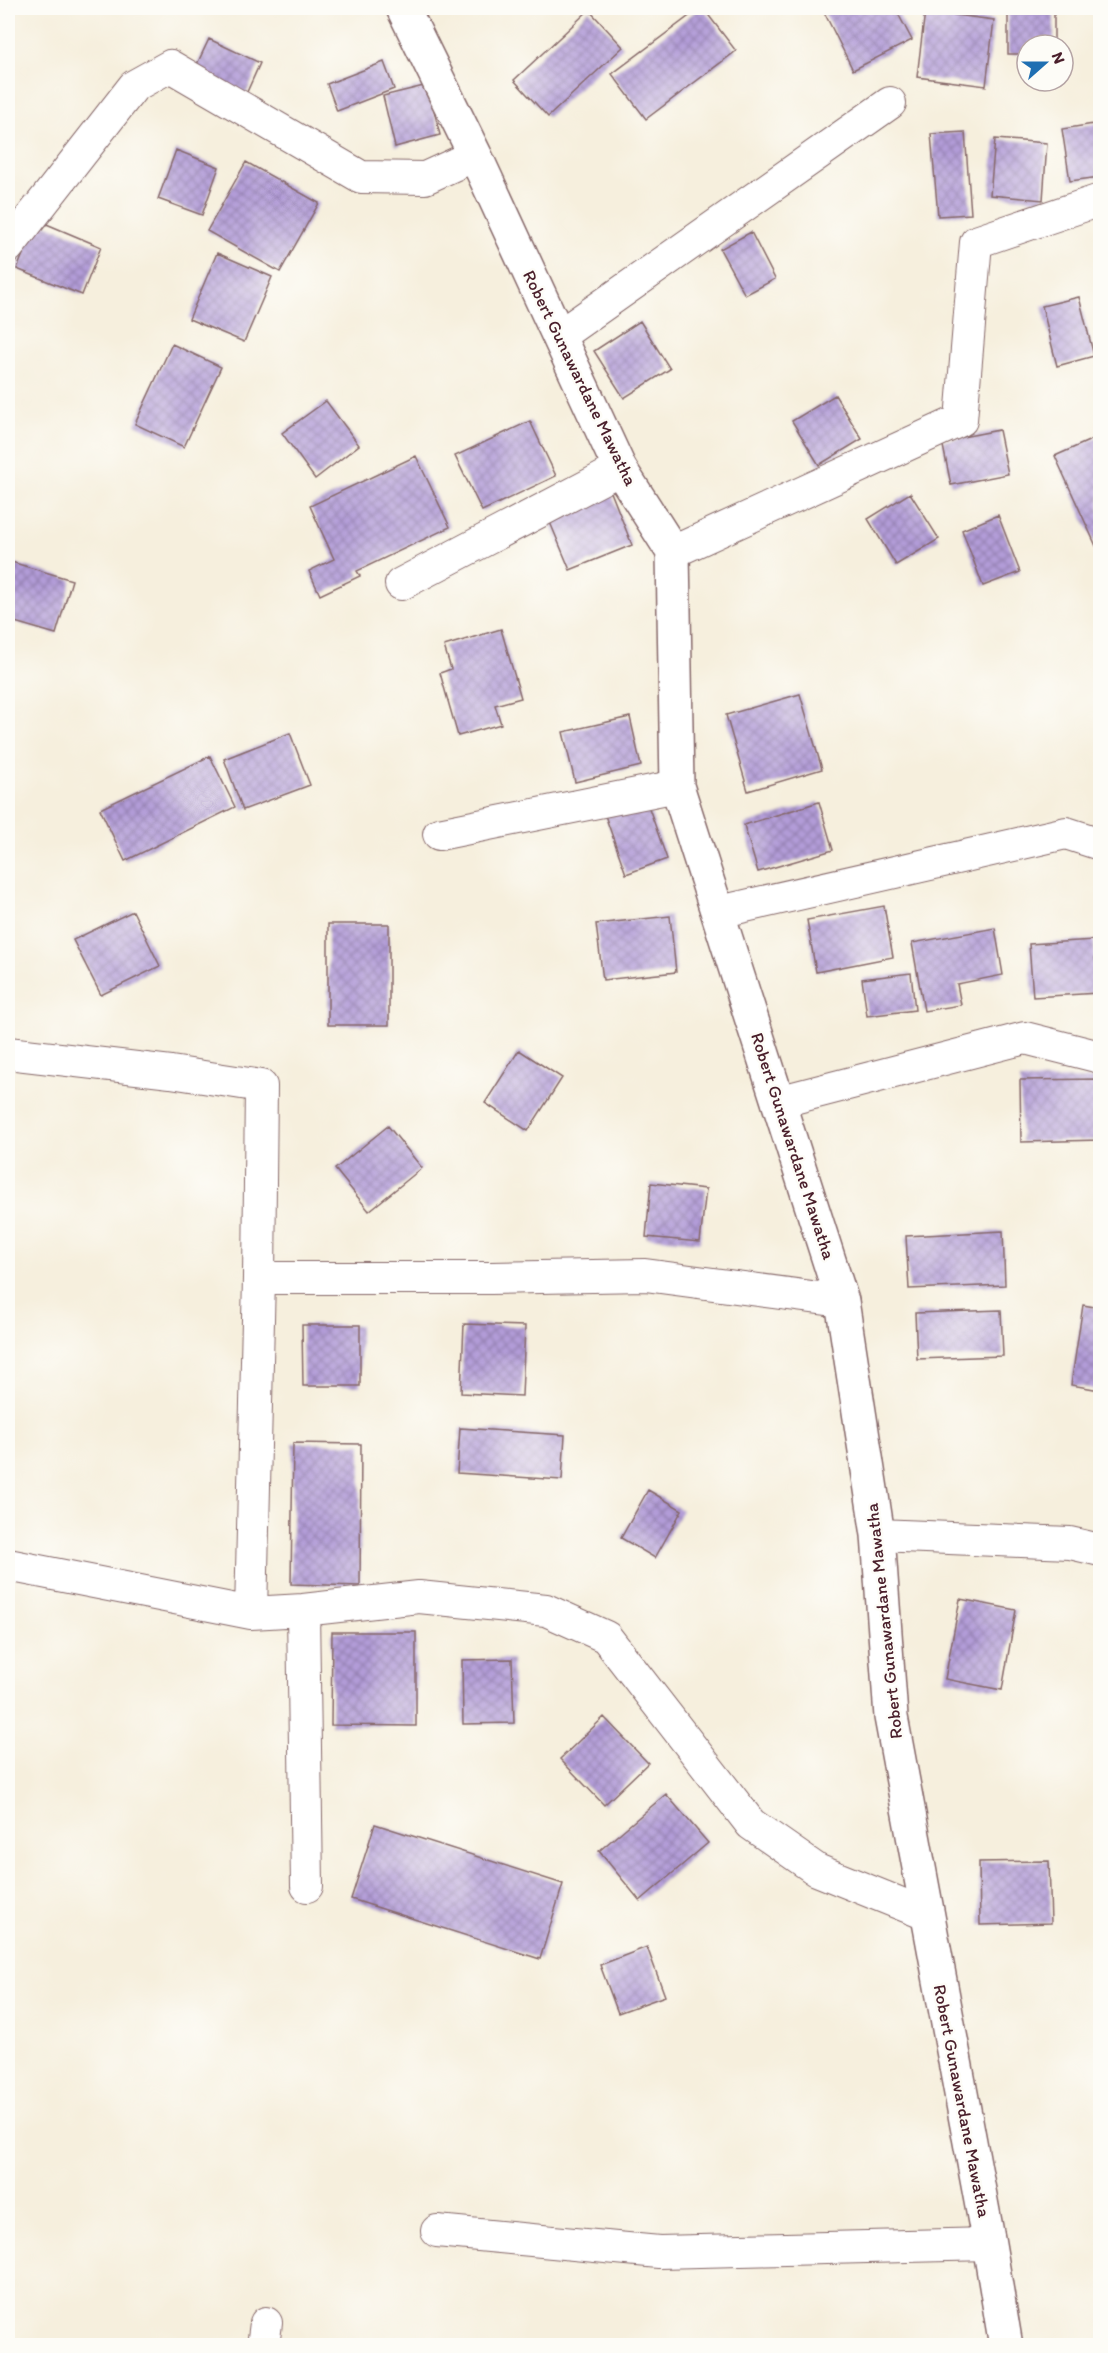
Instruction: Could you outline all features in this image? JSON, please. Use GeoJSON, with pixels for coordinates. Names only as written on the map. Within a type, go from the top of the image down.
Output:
{"type":"FeatureCollection","features":[{"type":"Feature","properties":{"kind":"street","name":"Robert Gunawardane Mawatha"},"geometry":{"type":"LineString","coordinates":[[402,8],[475,155],[620,469],[673,552],[677,786],[842,1301],[878,1535],[891,1717],[1006,2346]]}},
{"type":"Feature","properties":{"kind":"street"},"geometry":{"type":"LineString","coordinates":[[8,247],[134,86],[170,66],[361,177],[425,178],[475,155]]}},
{"type":"Feature","properties":{"kind":"street"},"geometry":{"type":"LineString","coordinates":[[559,336],[890,103]]}},
{"type":"Feature","properties":{"kind":"street"},"geometry":{"type":"LineString","coordinates":[[673,552],[961,420],[976,242],[1101,200]]}},
{"type":"Feature","properties":{"kind":"street"},"geometry":{"type":"LineString","coordinates":[[401,584],[620,469]]}},
{"type":"Feature","properties":{"kind":"street"},"geometry":{"type":"LineString","coordinates":[[438,834],[677,786]]}},
{"type":"Feature","properties":{"kind":"street"},"geometry":{"type":"LineString","coordinates":[[719,912],[1066,833],[1101,844]]}},
{"type":"Feature","properties":{"kind":"street"},"geometry":{"type":"LineString","coordinates":[[778,1102],[1025,1038],[1101,1057]]}},
{"type":"Feature","properties":{"kind":"street"},"geometry":{"type":"LineString","coordinates":[[8,1053],[171,1072],[261,1086],[251,1613]]}},
{"type":"Feature","properties":{"kind":"street"},"geometry":{"type":"LineString","coordinates":[[259,1278],[491,1278],[645,1275],[842,1301]]}},
{"type":"Feature","properties":{"kind":"street"},"geometry":{"type":"LineString","coordinates":[[878,1535],[1070,1543],[1101,1550]]}},
{"type":"Feature","properties":{"kind":"street"},"geometry":{"type":"LineString","coordinates":[[8,1565],[251,1613],[303,1610],[419,1597],[546,1610],[606,1637],[751,1824],[817,1870],[926,1914]]}},
{"type":"Feature","properties":{"kind":"street"},"geometry":{"type":"LineString","coordinates":[[303,1610],[307,1886]]}},
{"type":"Feature","properties":{"kind":"street"},"geometry":{"type":"LineString","coordinates":[[437,2231],[659,2252],[989,2244]]}},
{"type":"Feature","properties":{"kind":"building"},"geometry":{"type":"Polygon","coordinates":[[[703,8],[736,51],[646,119],[612,74],[703,8]]]}},
{"type":"Feature","properties":{"kind":"building"},"geometry":{"type":"Polygon","coordinates":[[[829,8],[895,8],[912,40],[853,70],[823,10],[829,8]]]}},
{"type":"Feature","properties":{"kind":"building"},"geometry":{"type":"Polygon","coordinates":[[[1008,8],[1054,8],[1054,33],[1015,33],[1015,54],[1008,54],[1008,8]]]}},
{"type":"Feature","properties":{"kind":"building"},"geometry":{"type":"Polygon","coordinates":[[[589,10],[623,47],[548,117],[514,80],[589,10]]]}},
{"type":"Feature","properties":{"kind":"building"},"geometry":{"type":"Polygon","coordinates":[[[925,11],[994,20],[986,86],[917,77],[925,11]]]}},
{"type":"Feature","properties":{"kind":"building"},"geometry":{"type":"Polygon","coordinates":[[[209,39],[260,63],[242,103],[190,79],[209,39]]]}},
{"type":"Feature","properties":{"kind":"building"},"geometry":{"type":"Polygon","coordinates":[[[384,62],[394,89],[337,111],[327,84],[384,62]]]}},
{"type":"Feature","properties":{"kind":"building"},"geometry":{"type":"Polygon","coordinates":[[[428,85],[440,135],[395,147],[383,96],[428,85]]]}},
{"type":"Feature","properties":{"kind":"building"},"geometry":{"type":"Polygon","coordinates":[[[1100,123],[1100,177],[1070,181],[1062,129],[1100,123]]]}},
{"type":"Feature","properties":{"kind":"building"},"geometry":{"type":"Polygon","coordinates":[[[965,132],[971,214],[938,216],[931,134],[965,132]]]}},
{"type":"Feature","properties":{"kind":"building"},"geometry":{"type":"Polygon","coordinates":[[[995,139],[1047,143],[1043,200],[990,195],[995,139]]]}},
{"type":"Feature","properties":{"kind":"building"},"geometry":{"type":"Polygon","coordinates":[[[176,150],[219,167],[202,215],[158,199],[176,150]]]}},
{"type":"Feature","properties":{"kind":"building"},"geometry":{"type":"Polygon","coordinates":[[[246,162],[319,203],[280,272],[207,231],[246,162]]]}},
{"type":"Feature","properties":{"kind":"building"},"geometry":{"type":"Polygon","coordinates":[[[37,220],[101,247],[82,295],[17,269],[37,220]]]}},
{"type":"Feature","properties":{"kind":"building"},"geometry":{"type":"Polygon","coordinates":[[[751,232],[775,279],[745,295],[720,249],[751,232]]]}},
{"type":"Feature","properties":{"kind":"building"},"geometry":{"type":"Polygon","coordinates":[[[217,253],[272,277],[244,342],[189,319],[217,253]]]}},
{"type":"Feature","properties":{"kind":"building"},"geometry":{"type":"Polygon","coordinates":[[[1079,297],[1094,356],[1057,366],[1042,306],[1079,297]]]}},
{"type":"Feature","properties":{"kind":"building"},"geometry":{"type":"Polygon","coordinates":[[[640,321],[670,369],[624,398],[594,351],[640,321]]]}},
{"type":"Feature","properties":{"kind":"building"},"geometry":{"type":"Polygon","coordinates":[[[172,344],[221,367],[184,447],[135,424],[172,344]]]}},
{"type":"Feature","properties":{"kind":"building"},"geometry":{"type":"Polygon","coordinates":[[[835,395],[862,439],[819,465],[792,421],[835,395]]]}},
{"type":"Feature","properties":{"kind":"building"},"geometry":{"type":"Polygon","coordinates":[[[326,401],[359,445],[315,479],[282,433],[326,401]]]}},
{"type":"Feature","properties":{"kind":"building"},"geometry":{"type":"Polygon","coordinates":[[[530,421],[556,476],[482,511],[455,456],[530,421]]]}},
{"type":"Feature","properties":{"kind":"building"},"geometry":{"type":"Polygon","coordinates":[[[999,430],[1008,474],[951,485],[942,441],[999,430]]]}},
{"type":"Feature","properties":{"kind":"building"},"geometry":{"type":"Polygon","coordinates":[[[1100,436],[1100,544],[1096,546],[1055,456],[1100,436]]]}},
{"type":"Feature","properties":{"kind":"building"},"geometry":{"type":"Polygon","coordinates":[[[416,456],[450,527],[357,571],[360,576],[320,595],[309,571],[334,559],[310,506],[416,456]]]}},
{"type":"Feature","properties":{"kind":"building"},"geometry":{"type":"Polygon","coordinates":[[[607,482],[632,545],[570,570],[544,508],[607,482]]]}},
{"type":"Feature","properties":{"kind":"building"},"geometry":{"type":"Polygon","coordinates":[[[910,493],[939,539],[896,565],[868,519],[910,493]]]}},
{"type":"Feature","properties":{"kind":"building"},"geometry":{"type":"Polygon","coordinates":[[[998,515],[1020,572],[983,586],[962,530],[998,515]]]}},
{"type":"Feature","properties":{"kind":"building"},"geometry":{"type":"Polygon","coordinates":[[[8,561],[72,580],[56,634],[8,620],[8,561]]]}},
{"type":"Feature","properties":{"kind":"building"},"geometry":{"type":"Polygon","coordinates":[[[501,629],[521,698],[495,705],[501,724],[458,736],[440,673],[451,669],[444,646],[501,629]]]}},
{"type":"Feature","properties":{"kind":"building"},"geometry":{"type":"Polygon","coordinates":[[[800,694],[822,769],[748,791],[726,715],[800,694]]]}},
{"type":"Feature","properties":{"kind":"building"},"geometry":{"type":"Polygon","coordinates":[[[630,717],[641,766],[575,782],[563,732],[630,717]]]}},
{"type":"Feature","properties":{"kind":"building"},"geometry":{"type":"Polygon","coordinates":[[[290,733],[310,785],[243,810],[224,759],[290,733]]]}},
{"type":"Feature","properties":{"kind":"building"},"geometry":{"type":"Polygon","coordinates":[[[210,756],[235,807],[125,861],[100,809],[210,756]]]}},
{"type":"Feature","properties":{"kind":"building"},"geometry":{"type":"Polygon","coordinates":[[[643,791],[667,859],[626,874],[602,807],[643,791]]]}},
{"type":"Feature","properties":{"kind":"building"},"geometry":{"type":"Polygon","coordinates":[[[819,802],[833,850],[758,872],[744,825],[819,802]]]}},
{"type":"Feature","properties":{"kind":"building"},"geometry":{"type":"Polygon","coordinates":[[[884,906],[893,957],[816,972],[807,920],[884,906]]]}},
{"type":"Feature","properties":{"kind":"building"},"geometry":{"type":"Polygon","coordinates":[[[133,911],[160,966],[101,995],[73,940],[133,911]]]}},
{"type":"Feature","properties":{"kind":"building"},"geometry":{"type":"Polygon","coordinates":[[[670,916],[676,972],[603,980],[596,924],[670,916]]]}},
{"type":"Feature","properties":{"kind":"building"},"geometry":{"type":"Polygon","coordinates":[[[328,924],[389,924],[389,1025],[328,1025],[328,924]]]}},
{"type":"Feature","properties":{"kind":"building"},"geometry":{"type":"Polygon","coordinates":[[[995,928],[1003,975],[957,984],[961,1005],[924,1011],[912,943],[995,928]]]}},
{"type":"Feature","properties":{"kind":"building"},"geometry":{"type":"Polygon","coordinates":[[[1094,940],[1098,993],[1033,997],[1029,944],[1094,940]]]}},
{"type":"Feature","properties":{"kind":"building"},"geometry":{"type":"Polygon","coordinates":[[[911,973],[915,1010],[867,1016],[862,979],[911,973]]]}},
{"type":"Feature","properties":{"kind":"building"},"geometry":{"type":"Polygon","coordinates":[[[519,1050],[562,1078],[528,1131],[485,1103],[519,1050]]]}},
{"type":"Feature","properties":{"kind":"building"},"geometry":{"type":"Polygon","coordinates":[[[1100,1079],[1100,1140],[1021,1142],[1020,1080],[1100,1079]]]}},
{"type":"Feature","properties":{"kind":"building"},"geometry":{"type":"Polygon","coordinates":[[[388,1126],[422,1168],[369,1211],[335,1169],[388,1126]]]}},
{"type":"Feature","properties":{"kind":"building"},"geometry":{"type":"Polygon","coordinates":[[[651,1183],[706,1189],[700,1242],[646,1237],[651,1183]]]}},
{"type":"Feature","properties":{"kind":"building"},"geometry":{"type":"Polygon","coordinates":[[[1003,1231],[1005,1285],[909,1289],[906,1236],[1003,1231]]]}},
{"type":"Feature","properties":{"kind":"building"},"geometry":{"type":"Polygon","coordinates":[[[1083,1305],[1100,1308],[1100,1390],[1071,1385],[1083,1305]]]}},
{"type":"Feature","properties":{"kind":"building"},"geometry":{"type":"Polygon","coordinates":[[[1001,1310],[1003,1356],[917,1359],[915,1313],[1001,1310]]]}},
{"type":"Feature","properties":{"kind":"building"},"geometry":{"type":"Polygon","coordinates":[[[464,1324],[525,1326],[522,1396],[461,1393],[464,1324]]]}},
{"type":"Feature","properties":{"kind":"building"},"geometry":{"type":"Polygon","coordinates":[[[302,1325],[360,1325],[360,1386],[303,1386],[302,1325]]]}},
{"type":"Feature","properties":{"kind":"building"},"geometry":{"type":"Polygon","coordinates":[[[460,1428],[565,1435],[562,1480],[457,1473],[460,1428]]]}},
{"type":"Feature","properties":{"kind":"building"},"geometry":{"type":"Polygon","coordinates":[[[293,1443],[361,1444],[360,1586],[291,1584],[293,1443]]]}},
{"type":"Feature","properties":{"kind":"building"},"geometry":{"type":"Polygon","coordinates":[[[648,1490],[682,1510],[655,1558],[621,1538],[648,1490]]]}},
{"type":"Feature","properties":{"kind":"building"},"geometry":{"type":"Polygon","coordinates":[[[960,1599],[1016,1610],[1002,1690],[945,1679],[960,1599]]]}},
{"type":"Feature","properties":{"kind":"building"},"geometry":{"type":"Polygon","coordinates":[[[332,1632],[416,1632],[416,1726],[331,1725],[332,1632]]]}},
{"type":"Feature","properties":{"kind":"building"},"geometry":{"type":"Polygon","coordinates":[[[512,1659],[514,1723],[463,1724],[462,1660],[512,1659]]]}},
{"type":"Feature","properties":{"kind":"building"},"geometry":{"type":"Polygon","coordinates":[[[604,1717],[648,1763],[604,1805],[560,1759],[604,1717]]]}},
{"type":"Feature","properties":{"kind":"building"},"geometry":{"type":"Polygon","coordinates":[[[666,1794],[708,1843],[640,1901],[599,1851],[666,1794]]]}},
{"type":"Feature","properties":{"kind":"building"},"geometry":{"type":"Polygon","coordinates":[[[375,1824],[563,1884],[540,1959],[351,1899],[375,1824]]]}},
{"type":"Feature","properties":{"kind":"building"},"geometry":{"type":"Polygon","coordinates":[[[1049,1861],[1051,1923],[980,1925],[979,1862],[1049,1861]]]}},
{"type":"Feature","properties":{"kind":"building"},"geometry":{"type":"Polygon","coordinates":[[[647,1947],[665,1996],[618,2013],[600,1965],[647,1947]]]}}]}
